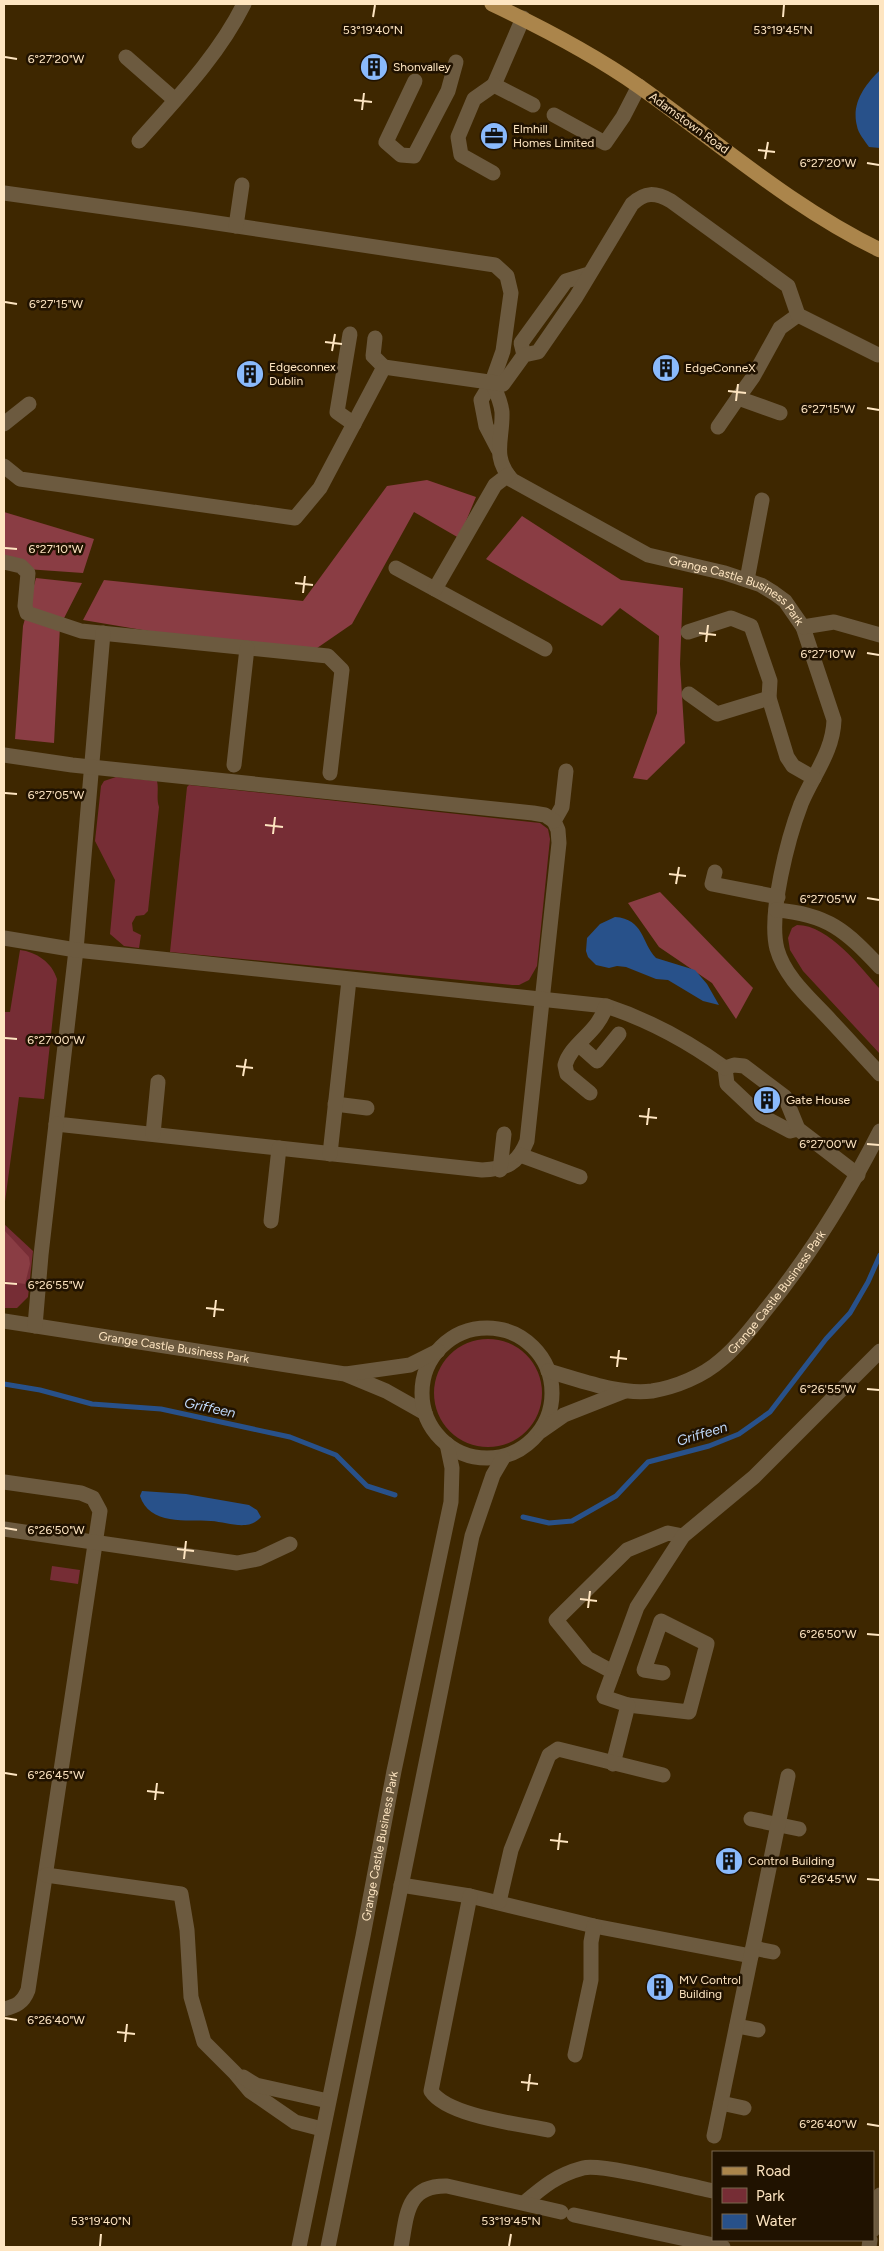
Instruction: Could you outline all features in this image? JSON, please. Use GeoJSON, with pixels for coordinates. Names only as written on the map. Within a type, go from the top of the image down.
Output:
{"type":"FeatureCollection","features":[{"type":"Feature","properties":{"kind":"main road","name":"Adamstown Road"},"geometry":{"type":"LineString","coordinates":[[492,4],[589,53],[639,86],[823,220],[880,250]]}},
{"type":"Feature","properties":{"kind":"street"},"geometry":{"type":"LineString","coordinates":[[139,141],[215,55],[231,30],[244,4]]}},
{"type":"Feature","properties":{"kind":"street"},"geometry":{"type":"LineString","coordinates":[[493,173],[461,155],[458,137],[474,99],[494,85],[523,18]]}},
{"type":"Feature","properties":{"kind":"street"},"geometry":{"type":"LineString","coordinates":[[126,57],[175,100]]}},
{"type":"Feature","properties":{"kind":"street"},"geometry":{"type":"LineString","coordinates":[[416,81],[386,142],[401,155],[414,156],[448,91],[456,62]]}},
{"type":"Feature","properties":{"kind":"street"},"geometry":{"type":"LineString","coordinates":[[494,85],[533,104]]}},
{"type":"Feature","properties":{"kind":"street"},"geometry":{"type":"LineString","coordinates":[[554,115],[605,143],[623,117],[639,86]]}},
{"type":"Feature","properties":{"kind":"street"},"geometry":{"type":"LineString","coordinates":[[4,193],[236,226],[242,186]]}},
{"type":"Feature","properties":{"kind":"street"},"geometry":{"type":"LineString","coordinates":[[375,338],[372,356],[384,367],[503,384],[524,355],[538,352],[576,297],[632,204],[642,195],[653,194],[671,201],[788,286],[798,315],[878,356]]}},
{"type":"Feature","properties":{"kind":"street","name":"Grange Castle Business Park"},"geometry":{"type":"LineString","coordinates":[[236,226],[482,262],[500,268],[509,280],[511,293],[503,351],[492,382],[481,400],[486,426],[508,474],[518,484],[648,555],[747,580],[761,585],[785,601],[803,627],[834,720],[833,736],[829,749],[796,818],[777,903],[776,941],[787,970],[880,1074]]}},
{"type":"Feature","properties":{"kind":"street"},"geometry":{"type":"LineString","coordinates":[[718,427],[753,377],[780,328],[798,315]]}},
{"type":"Feature","properties":{"kind":"street"},"geometry":{"type":"LineString","coordinates":[[350,334],[337,412],[354,424]]}},
{"type":"Feature","properties":{"kind":"street"},"geometry":{"type":"LineString","coordinates":[[4,466],[20,479],[295,518],[320,488],[384,367]]}},
{"type":"Feature","properties":{"kind":"street"},"geometry":{"type":"LineString","coordinates":[[738,398],[780,412]]}},
{"type":"Feature","properties":{"kind":"street"},"geometry":{"type":"LineString","coordinates":[[4,424],[29,404]]}},
{"type":"Feature","properties":{"kind":"street"},"geometry":{"type":"LineString","coordinates":[[435,589],[495,485],[508,474]]}},
{"type":"Feature","properties":{"kind":"street"},"geometry":{"type":"LineString","coordinates":[[747,580],[762,500]]}},
{"type":"Feature","properties":{"kind":"street"},"geometry":{"type":"LineString","coordinates":[[4,562],[21,566],[28,573],[25,606],[27,613],[82,631],[328,656],[342,670],[330,773]]}},
{"type":"Feature","properties":{"kind":"street"},"geometry":{"type":"LineString","coordinates":[[396,568],[545,649]]}},
{"type":"Feature","properties":{"kind":"street"},"geometry":{"type":"LineString","coordinates":[[688,632],[731,618],[751,626],[770,681],[769,698],[787,757],[793,766],[814,778]]}},
{"type":"Feature","properties":{"kind":"street"},"geometry":{"type":"LineString","coordinates":[[803,627],[834,622],[880,635]]}},
{"type":"Feature","properties":{"kind":"street"},"geometry":{"type":"LineString","coordinates":[[35,1326],[40,1255],[76,950],[103,633]]}},
{"type":"Feature","properties":{"kind":"street"},"geometry":{"type":"LineString","coordinates":[[234,765],[246,648]]}},
{"type":"Feature","properties":{"kind":"street"},"geometry":{"type":"LineString","coordinates":[[689,694],[717,714],[769,698]]}},
{"type":"Feature","properties":{"kind":"street"},"geometry":{"type":"LineString","coordinates":[[4,755],[533,813],[554,821],[558,830],[559,843],[527,1141],[520,1155],[509,1166],[500,1170],[482,1170],[56,1124]]}},
{"type":"Feature","properties":{"kind":"street"},"geometry":{"type":"LineString","coordinates":[[554,821],[562,807],[566,771]]}},
{"type":"Feature","properties":{"kind":"street"},"geometry":{"type":"LineString","coordinates":[[715,872],[712,884],[777,903],[837,926],[853,939],[880,967]]}},
{"type":"Feature","properties":{"kind":"street"},"geometry":{"type":"LineString","coordinates":[[4,938],[76,950],[606,1006],[679,1038],[725,1068],[727,1084],[760,1115],[790,1131],[798,1130]]}},
{"type":"Feature","properties":{"kind":"street"},"geometry":{"type":"LineString","coordinates":[[330,1154],[349,980]]}},
{"type":"Feature","properties":{"kind":"street"},"geometry":{"type":"LineString","coordinates":[[590,1093],[567,1074],[565,1070],[567,1058],[602,1020],[606,1006]]}},
{"type":"Feature","properties":{"kind":"street"},"geometry":{"type":"LineString","coordinates":[[579,1045],[596,1061],[620,1034]]}},
{"type":"Feature","properties":{"kind":"street"},"geometry":{"type":"LineString","coordinates":[[725,1068],[734,1065],[744,1066],[785,1097],[798,1130],[858,1175]]}},
{"type":"Feature","properties":{"kind":"street"},"geometry":{"type":"LineString","coordinates":[[153,1134],[158,1082]]}},
{"type":"Feature","properties":{"kind":"street"},"geometry":{"type":"LineString","coordinates":[[335,1104],[367,1108]]}},
{"type":"Feature","properties":{"kind":"street","name":"Grange Castle Business Park"},"geometry":{"type":"LineString","coordinates":[[548,1371],[625,1391],[652,1391],[672,1386],[699,1375],[721,1361],[784,1288],[821,1236],[858,1175],[880,1130]]}},
{"type":"Feature","properties":{"kind":"street"},"geometry":{"type":"LineString","coordinates":[[500,1170],[504,1134]]}},
{"type":"Feature","properties":{"kind":"street"},"geometry":{"type":"LineString","coordinates":[[271,1221],[279,1148]]}},
{"type":"Feature","properties":{"kind":"street"},"geometry":{"type":"LineString","coordinates":[[520,1155],[580,1177]]}},
{"type":"Feature","properties":{"kind":"street","name":"Grange Castle Business Park"},"geometry":{"type":"LineString","coordinates":[[4,1321],[345,1374],[386,1391],[425,1413]]}},
{"type":"Feature","properties":{"kind":"street"},"geometry":{"type":"LineString","coordinates":[[489,1328],[508,1332],[526,1341],[539,1354],[548,1371],[552,1392],[549,1413],[540,1432],[524,1447],[503,1458],[478,1458],[462,1453],[447,1444],[432,1428],[425,1413],[423,1386],[428,1368],[438,1351],[452,1338],[470,1330],[489,1328]]}},
{"type":"Feature","properties":{"kind":"street","name":"Grange Castle Business Park"},"geometry":{"type":"LineString","coordinates":[[345,1374],[410,1365],[438,1351]]}},
{"type":"Feature","properties":{"kind":"street"},"geometry":{"type":"LineString","coordinates":[[663,1673],[644,1670],[661,1621],[706,1644],[689,1712],[628,1705],[604,1697],[637,1607],[683,1536],[754,1477],[880,1351]]}},
{"type":"Feature","properties":{"kind":"street","name":"Grange Castle Business Park"},"geometry":{"type":"LineString","coordinates":[[540,1432],[564,1415],[625,1391]]}},
{"type":"Feature","properties":{"kind":"street","name":"Grange Castle Business Park"},"geometry":{"type":"LineString","coordinates":[[299,2247],[363,1936],[394,1771],[451,1502],[452,1468],[447,1444]]}},
{"type":"Feature","properties":{"kind":"street"},"geometry":{"type":"LineString","coordinates":[[328,2247],[472,1536],[493,1475],[503,1458]]}},
{"type":"Feature","properties":{"kind":"street"},"geometry":{"type":"LineString","coordinates":[[4,1482],[81,1493],[94,1498],[100,1511],[28,1990],[24,2001],[4,2009]]}},
{"type":"Feature","properties":{"kind":"street"},"geometry":{"type":"LineString","coordinates":[[4,1530],[237,1563],[258,1559],[290,1544]]}},
{"type":"Feature","properties":{"kind":"street"},"geometry":{"type":"LineString","coordinates":[[613,1672],[588,1658],[556,1620],[627,1550],[668,1533],[683,1536]]}},
{"type":"Feature","properties":{"kind":"street"},"geometry":{"type":"LineString","coordinates":[[613,1764],[628,1705]]}},
{"type":"Feature","properties":{"kind":"street"},"geometry":{"type":"LineString","coordinates":[[499,1902],[511,1850],[549,1755],[558,1750],[663,1776]]}},
{"type":"Feature","properties":{"kind":"street"},"geometry":{"type":"LineString","coordinates":[[714,2136],[788,1776]]}},
{"type":"Feature","properties":{"kind":"street"},"geometry":{"type":"LineString","coordinates":[[751,1819],[799,1829]]}},
{"type":"Feature","properties":{"kind":"street"},"geometry":{"type":"LineString","coordinates":[[46,1875],[181,1894],[187,1930],[191,1997],[204,2042],[236,2073],[250,2091],[296,2122],[322,2130]]}},
{"type":"Feature","properties":{"kind":"street"},"geometry":{"type":"LineString","coordinates":[[401,1885],[499,1902],[594,1926],[646,1936],[752,1952],[773,1952]]}},
{"type":"Feature","properties":{"kind":"street"},"geometry":{"type":"LineString","coordinates":[[470,1896],[431,2091],[435,2098],[446,2105],[466,2112],[548,2130]]}},
{"type":"Feature","properties":{"kind":"street"},"geometry":{"type":"LineString","coordinates":[[575,2055],[591,1980],[591,1942],[594,1926]]}},
{"type":"Feature","properties":{"kind":"street"},"geometry":{"type":"LineString","coordinates":[[737,2026],[758,2030]]}},
{"type":"Feature","properties":{"kind":"street"},"geometry":{"type":"LineString","coordinates":[[236,2073],[256,2085],[328,2101]]}},
{"type":"Feature","properties":{"kind":"street"},"geometry":{"type":"LineString","coordinates":[[721,2103],[744,2108]]}},
{"type":"Feature","properties":{"kind":"street"},"geometry":{"type":"LineString","coordinates":[[524,2203],[546,2183],[585,2168],[615,2171],[712,2191]]}},
{"type":"Feature","properties":{"kind":"street"},"geometry":{"type":"LineString","coordinates":[[401,2247],[407,2214],[414,2197],[422,2190],[432,2186],[447,2186],[723,2247]]}},
{"type":"Feature","properties":{"kind":"street"},"geometry":{"type":"LineString","coordinates":[[874,2222],[880,2195]]}},
{"type":"Feature","properties":{"kind":"green space"},"geometry":{"type":"Polygon","coordinates":[[[116,777],[157,781],[158,784],[159,807],[148,911],[144,915],[136,916],[132,923],[133,931],[141,935],[139,948],[124,946],[110,934],[115,880],[95,841],[101,786],[104,781],[116,777]]]}},
{"type":"Feature","properties":{"kind":"green space"},"geometry":{"type":"Polygon","coordinates":[[[189,785],[540,823],[548,829],[550,839],[537,966],[529,980],[519,985],[512,985],[170,952],[187,787],[189,785]]]}},
{"type":"Feature","properties":{"kind":"green space"},"geometry":{"type":"Polygon","coordinates":[[[797,925],[809,927],[832,939],[880,989],[880,1054],[803,971],[790,950],[788,938],[792,928],[797,925]]]}},
{"type":"Feature","properties":{"kind":"green space"},"geometry":{"type":"Polygon","coordinates":[[[20,950],[32,953],[43,959],[55,973],[57,979],[44,1099],[19,1097],[4,1209],[4,1012],[10,1012],[20,950]]]}},
{"type":"Feature","properties":{"kind":"green space"},"geometry":{"type":"Polygon","coordinates":[[[4,1224],[33,1251],[28,1297],[17,1308],[4,1308],[4,1224]]]}},
{"type":"Feature","properties":{"kind":"green space"},"geometry":{"type":"Polygon","coordinates":[[[488,1339],[509,1343],[526,1355],[538,1372],[542,1393],[538,1414],[526,1431],[509,1443],[488,1447],[467,1443],[450,1431],[438,1414],[434,1393],[438,1372],[450,1355],[467,1343],[488,1339]]]}},
{"type":"Feature","properties":{"kind":"green space"},"geometry":{"type":"Polygon","coordinates":[[[52,1566],[80,1570],[78,1584],[50,1580],[52,1566]]]}},
{"type":"Feature","properties":{"kind":"shaded area"},"geometry":{"type":"Polygon","coordinates":[[[427,480],[476,497],[459,538],[414,512],[352,624],[304,657],[83,620],[104,580],[303,601],[387,486],[427,480]]]}},
{"type":"Feature","properties":{"kind":"shaded area"},"geometry":{"type":"Polygon","coordinates":[[[4,512],[94,539],[83,573],[26,569],[4,561],[4,512]]]}},
{"type":"Feature","properties":{"kind":"shaded area"},"geometry":{"type":"Polygon","coordinates":[[[522,516],[621,580],[683,588],[680,664],[685,743],[647,780],[633,778],[657,713],[659,636],[620,608],[602,626],[486,559],[522,516]]]}},
{"type":"Feature","properties":{"kind":"shaded area"},"geometry":{"type":"Polygon","coordinates":[[[36,578],[82,583],[60,626],[54,743],[15,739],[23,626],[36,578]]]}},
{"type":"Feature","properties":{"kind":"shaded area"},"geometry":{"type":"Polygon","coordinates":[[[660,892],[753,988],[736,1019],[712,983],[659,947],[628,903],[660,892]]]}},
{"type":"Feature","properties":{"kind":"shaded area"},"geometry":{"type":"Polygon","coordinates":[[[4,1230],[29,1257],[30,1264],[25,1284],[4,1281],[4,1230]]]}},
{"type":"Feature","properties":{"kind":"water"},"geometry":{"type":"Polygon","coordinates":[[[880,70],[880,148],[869,147],[862,137],[857,126],[856,110],[865,88],[880,70]]]}},
{"type":"Feature","properties":{"kind":"water"},"geometry":{"type":"Polygon","coordinates":[[[615,917],[632,922],[637,927],[656,958],[695,970],[707,984],[719,1005],[703,1001],[668,980],[656,979],[626,967],[617,966],[609,968],[596,965],[588,957],[586,951],[587,938],[600,924],[615,917]]]}},
{"type":"Feature","properties":{"kind":"water"},"geometry":{"type":"Polygon","coordinates":[[[142,1491],[186,1494],[249,1505],[257,1510],[261,1517],[256,1522],[244,1525],[170,1519],[152,1512],[145,1505],[140,1496],[142,1491]]]}},
{"type":"Feature","properties":{"kind":"waterway","name":"Griffeen"},"geometry":{"type":"LineString","coordinates":[[523,1517],[549,1523],[572,1521],[616,1496],[648,1462],[709,1446],[739,1434],[770,1412],[826,1339],[850,1313],[868,1282],[880,1255]]}},
{"type":"Feature","properties":{"kind":"waterway","name":"Griffeen"},"geometry":{"type":"LineString","coordinates":[[4,1384],[40,1390],[92,1404],[161,1409],[290,1437],[336,1455],[367,1486],[395,1495]]}},
{"type":"Feature","properties":{"kind":"place","name":"Shonvalley"},"geometry":{"type":"Point","coordinates":[374,67]}},
{"type":"Feature","properties":{"kind":"place","name":"Elmhill Homes Limited"},"geometry":{"type":"Point","coordinates":[494,136]}},
{"type":"Feature","properties":{"kind":"place","name":"EdgeConneX"},"geometry":{"type":"Point","coordinates":[666,368]}},
{"type":"Feature","properties":{"kind":"place","name":"Edgeconnex Dublin"},"geometry":{"type":"Point","coordinates":[250,374]}},
{"type":"Feature","properties":{"kind":"place","name":"Gate House"},"geometry":{"type":"Point","coordinates":[767,1100]}},
{"type":"Feature","properties":{"kind":"place","name":"Control Building"},"geometry":{"type":"Point","coordinates":[729,1861]}},
{"type":"Feature","properties":{"kind":"place","name":"MV Control Building"},"geometry":{"type":"Point","coordinates":[660,1987]}}]}
